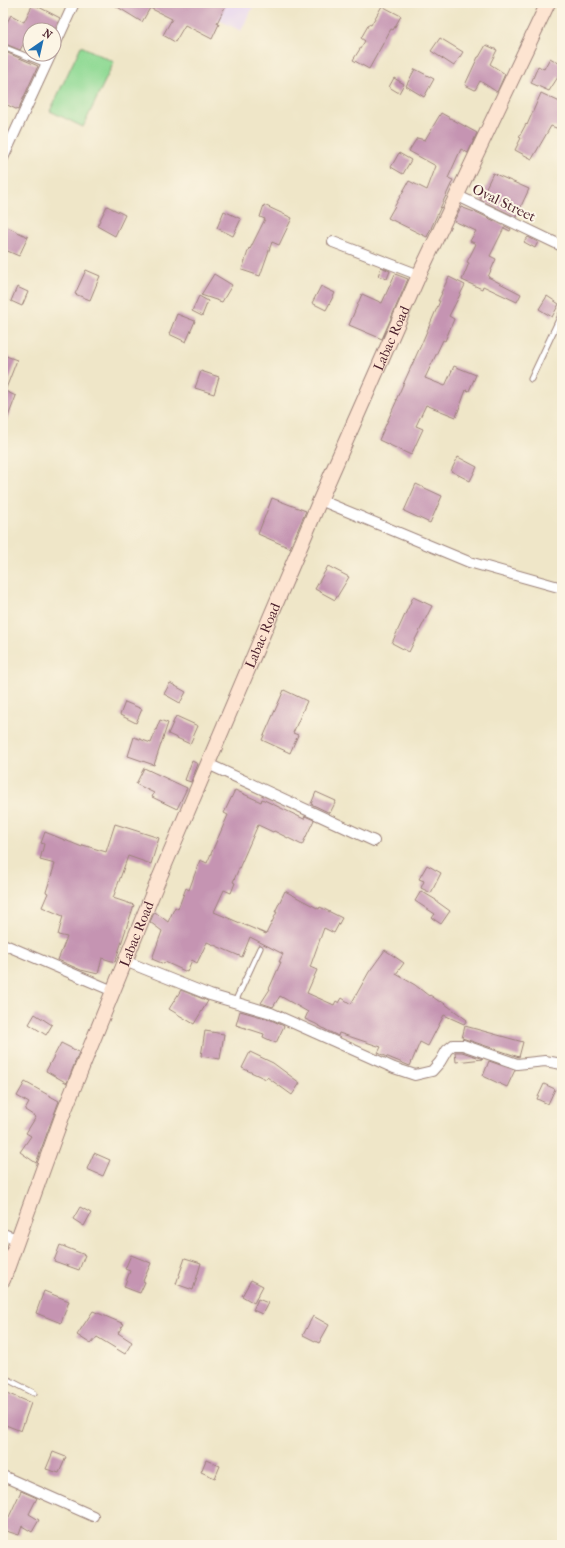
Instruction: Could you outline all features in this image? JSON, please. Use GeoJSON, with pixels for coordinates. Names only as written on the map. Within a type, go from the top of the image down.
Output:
{"type":"FeatureCollection","features":[{"type":"Feature","properties":{"kind":"street"},"geometry":{"type":"LineString","coordinates":[[62,29],[74,3]]}},
{"type":"Feature","properties":{"kind":"street","name":"Labac Road"},"geometry":{"type":"LineString","coordinates":[[3,1280],[63,1114],[125,961],[320,500],[419,275],[548,3]]}},
{"type":"Feature","properties":{"kind":"street"},"geometry":{"type":"LineString","coordinates":[[3,158],[46,64]]}},
{"type":"Feature","properties":{"kind":"street","name":"Oval Street"},"geometry":{"type":"LineString","coordinates":[[456,195],[562,246]]}},
{"type":"Feature","properties":{"kind":"street"},"geometry":{"type":"LineString","coordinates":[[333,242],[419,275]]}},
{"type":"Feature","properties":{"kind":"street"},"geometry":{"type":"LineString","coordinates":[[320,500],[469,562],[562,588]]}},
{"type":"Feature","properties":{"kind":"street"},"geometry":{"type":"LineString","coordinates":[[208,764],[374,841]]}},
{"type":"Feature","properties":{"kind":"street"},"geometry":{"type":"LineString","coordinates":[[3,944],[113,991]]}},
{"type":"Feature","properties":{"kind":"street"},"geometry":{"type":"LineString","coordinates":[[125,961],[210,995],[271,1013],[394,1068],[415,1075],[432,1071],[440,1062],[447,1050],[453,1045],[463,1045],[517,1064],[545,1061],[562,1064]]}},
{"type":"Feature","properties":{"kind":"street"},"geometry":{"type":"LineString","coordinates":[[3,1234],[17,1239]]}},
{"type":"Feature","properties":{"kind":"street"},"geometry":{"type":"LineString","coordinates":[[3,1476],[93,1516]]}},
{"type":"Feature","properties":{"kind":"lane"},"geometry":{"type":"LineString","coordinates":[[3,47],[46,64]]}},
{"type":"Feature","properties":{"kind":"lane"},"geometry":{"type":"LineString","coordinates":[[531,379],[562,313]]}},
{"type":"Feature","properties":{"kind":"lane"},"geometry":{"type":"LineString","coordinates":[[235,1002],[260,948]]}},
{"type":"Feature","properties":{"kind":"lane"},"geometry":{"type":"LineString","coordinates":[[3,1377],[34,1393]]}},
{"type":"Feature","properties":{"kind":"shaded area"},"geometry":{"type":"Polygon","coordinates":[[[184,3],[255,3],[241,31],[184,3]]]}},
{"type":"Feature","properties":{"kind":"green space"},"geometry":{"type":"Polygon","coordinates":[[[81,46],[114,62],[83,127],[50,111],[81,46]]]}},
{"type":"Feature","properties":{"kind":"building"},"geometry":{"type":"Polygon","coordinates":[[[111,3],[227,3],[217,23],[219,24],[212,39],[185,25],[175,42],[163,35],[172,19],[150,8],[142,22],[111,3]]]}},
{"type":"Feature","properties":{"kind":"building"},"geometry":{"type":"Polygon","coordinates":[[[33,4],[60,18],[58,22],[24,22],[33,4]]]}},
{"type":"Feature","properties":{"kind":"building"},"geometry":{"type":"Polygon","coordinates":[[[382,6],[401,16],[393,30],[391,29],[369,69],[353,60],[365,41],[361,38],[369,24],[371,25],[382,6]]]}},
{"type":"Feature","properties":{"kind":"building"},"geometry":{"type":"Polygon","coordinates":[[[11,15],[24,22],[22,22],[22,47],[20,50],[3,43],[3,30],[11,15]]]}},
{"type":"Feature","properties":{"kind":"building"},"geometry":{"type":"Polygon","coordinates":[[[440,38],[463,52],[454,66],[431,51],[440,38]]]}},
{"type":"Feature","properties":{"kind":"building"},"geometry":{"type":"Polygon","coordinates":[[[486,45],[497,50],[490,64],[505,74],[497,92],[480,81],[475,90],[465,85],[478,57],[486,45]]]}},
{"type":"Feature","properties":{"kind":"building"},"geometry":{"type":"Polygon","coordinates":[[[3,51],[22,59],[22,62],[29,62],[38,66],[18,110],[3,103],[3,51]]]}},
{"type":"Feature","properties":{"kind":"building"},"geometry":{"type":"Polygon","coordinates":[[[550,58],[562,65],[562,79],[558,77],[549,91],[531,83],[538,66],[544,69],[550,58]]]}},
{"type":"Feature","properties":{"kind":"building"},"geometry":{"type":"Polygon","coordinates":[[[415,69],[434,79],[424,97],[406,86],[415,69]]]}},
{"type":"Feature","properties":{"kind":"building"},"geometry":{"type":"Polygon","coordinates":[[[394,78],[404,84],[399,93],[389,87],[394,78]]]}},
{"type":"Feature","properties":{"kind":"building"},"geometry":{"type":"Polygon","coordinates":[[[541,93],[562,103],[562,122],[559,129],[551,126],[532,159],[515,150],[521,138],[519,137],[526,124],[527,125],[541,93]]]}},
{"type":"Feature","properties":{"kind":"building"},"geometry":{"type":"Polygon","coordinates":[[[441,113],[477,133],[468,153],[461,149],[448,178],[453,180],[427,237],[388,218],[409,181],[427,190],[436,166],[409,151],[417,138],[425,140],[441,113]]]}},
{"type":"Feature","properties":{"kind":"building"},"geometry":{"type":"Polygon","coordinates":[[[399,153],[411,160],[403,174],[391,167],[399,153]]]}},
{"type":"Feature","properties":{"kind":"building"},"geometry":{"type":"Polygon","coordinates":[[[493,173],[529,189],[516,217],[480,200],[493,173]]]}},
{"type":"Feature","properties":{"kind":"building"},"geometry":{"type":"Polygon","coordinates":[[[264,205],[292,218],[279,245],[272,242],[260,276],[242,270],[249,248],[250,249],[265,219],[260,217],[264,205]]]}},
{"type":"Feature","properties":{"kind":"building"},"geometry":{"type":"Polygon","coordinates":[[[107,206],[125,215],[115,236],[97,226],[107,206]]]}},
{"type":"Feature","properties":{"kind":"building"},"geometry":{"type":"Polygon","coordinates":[[[461,207],[474,211],[511,229],[510,231],[504,228],[490,256],[496,259],[488,277],[521,294],[517,302],[483,286],[482,289],[462,280],[469,263],[467,262],[476,244],[470,241],[476,231],[454,221],[461,207]]]}},
{"type":"Feature","properties":{"kind":"building"},"geometry":{"type":"Polygon","coordinates":[[[224,211],[241,219],[233,236],[217,228],[224,211]]]}},
{"type":"Feature","properties":{"kind":"building"},"geometry":{"type":"Polygon","coordinates":[[[3,225],[28,237],[19,256],[3,249],[3,225]]]}},
{"type":"Feature","properties":{"kind":"building"},"geometry":{"type":"Polygon","coordinates":[[[528,237],[538,242],[535,248],[524,242],[528,237]]]}},
{"type":"Feature","properties":{"kind":"building"},"geometry":{"type":"Polygon","coordinates":[[[381,267],[390,271],[387,279],[378,276],[381,267]]]}},
{"type":"Feature","properties":{"kind":"building"},"geometry":{"type":"Polygon","coordinates":[[[86,270],[100,276],[90,300],[75,294],[86,270]]]}},
{"type":"Feature","properties":{"kind":"building"},"geometry":{"type":"Polygon","coordinates":[[[214,274],[232,285],[222,302],[201,295],[214,274]]]}},
{"type":"Feature","properties":{"kind":"building"},"geometry":{"type":"Polygon","coordinates":[[[395,274],[408,279],[382,339],[349,325],[362,294],[382,303],[395,274]]]}},
{"type":"Feature","properties":{"kind":"building"},"geometry":{"type":"Polygon","coordinates":[[[449,277],[465,285],[449,316],[454,319],[445,341],[443,340],[425,378],[445,386],[454,366],[476,375],[469,391],[466,390],[456,417],[426,405],[416,426],[423,429],[411,455],[379,440],[440,301],[438,301],[449,277]]]}},
{"type":"Feature","properties":{"kind":"building"},"geometry":{"type":"Polygon","coordinates":[[[321,286],[335,293],[326,310],[312,303],[321,286]]]}},
{"type":"Feature","properties":{"kind":"building"},"geometry":{"type":"Polygon","coordinates":[[[17,287],[28,292],[22,306],[11,301],[17,287]]]}},
{"type":"Feature","properties":{"kind":"building"},"geometry":{"type":"Polygon","coordinates":[[[199,296],[208,301],[202,316],[192,311],[199,296]]]}},
{"type":"Feature","properties":{"kind":"building"},"geometry":{"type":"Polygon","coordinates":[[[547,296],[559,304],[552,317],[539,309],[547,296]]]}},
{"type":"Feature","properties":{"kind":"building"},"geometry":{"type":"Polygon","coordinates":[[[177,314],[195,321],[186,342],[169,334],[177,314]]]}},
{"type":"Feature","properties":{"kind":"building"},"geometry":{"type":"Polygon","coordinates":[[[3,355],[17,360],[5,391],[16,396],[4,427],[3,355]]]}},
{"type":"Feature","properties":{"kind":"building"},"geometry":{"type":"Polygon","coordinates":[[[201,371],[219,377],[214,394],[195,388],[201,371]]]}},
{"type":"Feature","properties":{"kind":"building"},"geometry":{"type":"Polygon","coordinates":[[[458,457],[477,467],[470,481],[451,471],[458,457]]]}},
{"type":"Feature","properties":{"kind":"building"},"geometry":{"type":"Polygon","coordinates":[[[416,484],[442,496],[430,523],[404,511],[416,484]]]}},
{"type":"Feature","properties":{"kind":"building"},"geometry":{"type":"Polygon","coordinates":[[[272,498],[306,511],[290,548],[258,534],[272,498]]]}},
{"type":"Feature","properties":{"kind":"building"},"geometry":{"type":"Polygon","coordinates":[[[328,566],[349,577],[335,600],[315,589],[328,566]]]}},
{"type":"Feature","properties":{"kind":"building"},"geometry":{"type":"Polygon","coordinates":[[[413,597],[432,606],[409,652],[392,643],[413,597]]]}},
{"type":"Feature","properties":{"kind":"building"},"geometry":{"type":"Polygon","coordinates":[[[170,683],[186,692],[180,703],[164,694],[170,683]]]}},
{"type":"Feature","properties":{"kind":"building"},"geometry":{"type":"Polygon","coordinates":[[[284,690],[307,701],[293,733],[298,735],[290,753],[262,740],[284,690]]]}},
{"type":"Feature","properties":{"kind":"building"},"geometry":{"type":"Polygon","coordinates":[[[125,702],[142,709],[136,723],[120,715],[125,702]]]}},
{"type":"Feature","properties":{"kind":"building"},"geometry":{"type":"Polygon","coordinates":[[[176,716],[198,726],[190,744],[168,734],[176,716]]]}},
{"type":"Feature","properties":{"kind":"building"},"geometry":{"type":"Polygon","coordinates":[[[160,720],[168,723],[154,765],[128,756],[134,737],[151,743],[160,720]]]}},
{"type":"Feature","properties":{"kind":"building"},"geometry":{"type":"Polygon","coordinates":[[[192,761],[198,764],[191,782],[185,780],[192,761]]]}},
{"type":"Feature","properties":{"kind":"building"},"geometry":{"type":"Polygon","coordinates":[[[144,768],[187,788],[177,809],[152,797],[154,793],[136,784],[144,768]]]}},
{"type":"Feature","properties":{"kind":"building"},"geometry":{"type":"Polygon","coordinates":[[[235,790],[261,802],[262,799],[304,819],[305,816],[314,820],[302,845],[258,825],[233,882],[235,883],[231,893],[224,890],[214,912],[266,934],[285,891],[319,909],[320,907],[342,918],[334,933],[324,928],[310,967],[317,970],[307,993],[334,1005],[336,1001],[339,1003],[342,998],[351,1004],[369,972],[385,950],[404,963],[396,974],[415,985],[429,996],[430,995],[440,1002],[441,1001],[467,1020],[464,1024],[444,1015],[428,1046],[420,1042],[410,1066],[378,1053],[381,1047],[339,1033],[338,1036],[305,1019],[308,1012],[280,996],[273,1007],[261,1003],[270,989],[283,954],[250,937],[242,957],[207,942],[197,963],[192,960],[187,972],[165,962],[164,964],[152,959],[162,931],[150,922],[153,915],[155,912],[168,922],[175,907],[178,909],[186,888],[189,890],[200,860],[207,863],[228,815],[224,813],[235,790]]]}},
{"type":"Feature","properties":{"kind":"building"},"geometry":{"type":"Polygon","coordinates":[[[316,792],[336,801],[330,813],[311,804],[316,792]]]}},
{"type":"Feature","properties":{"kind":"building"},"geometry":{"type":"Polygon","coordinates":[[[115,824],[159,838],[151,864],[128,856],[113,898],[134,905],[115,962],[102,958],[98,974],[81,970],[58,960],[67,937],[58,935],[63,916],[42,907],[48,893],[46,892],[55,864],[40,860],[44,844],[41,843],[45,832],[82,847],[83,845],[106,852],[115,824]]]}},
{"type":"Feature","properties":{"kind":"building"},"geometry":{"type":"Polygon","coordinates":[[[427,865],[441,873],[431,893],[421,888],[424,881],[419,879],[427,865]]]}},
{"type":"Feature","properties":{"kind":"building"},"geometry":{"type":"Polygon","coordinates":[[[421,891],[450,911],[441,924],[432,918],[435,914],[415,901],[421,891]]]}},
{"type":"Feature","properties":{"kind":"building"},"geometry":{"type":"Polygon","coordinates":[[[181,990],[208,1001],[194,1024],[169,1009],[181,990]]]}},
{"type":"Feature","properties":{"kind":"building"},"geometry":{"type":"Polygon","coordinates":[[[240,1011],[269,1019],[284,1026],[276,1043],[263,1037],[264,1034],[236,1025],[240,1011]]]}},
{"type":"Feature","properties":{"kind":"building"},"geometry":{"type":"Polygon","coordinates":[[[35,1014],[52,1025],[46,1035],[29,1024],[35,1014]]]}},
{"type":"Feature","properties":{"kind":"building"},"geometry":{"type":"Polygon","coordinates":[[[465,1026],[523,1042],[519,1057],[462,1038],[465,1026]]]}},
{"type":"Feature","properties":{"kind":"building"},"geometry":{"type":"Polygon","coordinates":[[[205,1031],[224,1034],[220,1059],[201,1056],[205,1031]]]}},
{"type":"Feature","properties":{"kind":"building"},"geometry":{"type":"Polygon","coordinates":[[[61,1043],[79,1052],[67,1083],[46,1071],[61,1043]]]}},
{"type":"Feature","properties":{"kind":"building"},"geometry":{"type":"Polygon","coordinates":[[[250,1052],[273,1063],[300,1083],[292,1095],[267,1077],[266,1079],[242,1068],[250,1052]]]}},
{"type":"Feature","properties":{"kind":"building"},"geometry":{"type":"Polygon","coordinates":[[[455,1052],[462,1052],[483,1059],[456,1062],[455,1052]]]}},
{"type":"Feature","properties":{"kind":"building"},"geometry":{"type":"Polygon","coordinates":[[[489,1061],[515,1070],[507,1087],[483,1076],[489,1061]]]}},
{"type":"Feature","properties":{"kind":"building"},"geometry":{"type":"Polygon","coordinates":[[[25,1082],[59,1101],[36,1163],[20,1152],[31,1136],[26,1133],[36,1117],[25,1110],[29,1103],[17,1096],[25,1082]]]}},
{"type":"Feature","properties":{"kind":"building"},"geometry":{"type":"Polygon","coordinates":[[[544,1084],[555,1089],[548,1104],[537,1099],[544,1084]]]}},
{"type":"Feature","properties":{"kind":"building"},"geometry":{"type":"Polygon","coordinates":[[[94,1153],[110,1160],[103,1176],[87,1169],[94,1153]]]}},
{"type":"Feature","properties":{"kind":"building"},"geometry":{"type":"Polygon","coordinates":[[[80,1207],[91,1213],[84,1226],[73,1219],[80,1207]]]}},
{"type":"Feature","properties":{"kind":"building"},"geometry":{"type":"Polygon","coordinates":[[[60,1245],[85,1255],[79,1270],[54,1261],[60,1245]]]}},
{"type":"Feature","properties":{"kind":"building"},"geometry":{"type":"Polygon","coordinates":[[[131,1255],[151,1263],[143,1281],[145,1282],[140,1293],[124,1287],[130,1271],[125,1269],[131,1255]]]}},
{"type":"Feature","properties":{"kind":"building"},"geometry":{"type":"Polygon","coordinates":[[[185,1258],[201,1263],[193,1290],[176,1284],[185,1258]]]}},
{"type":"Feature","properties":{"kind":"building"},"geometry":{"type":"Polygon","coordinates":[[[251,1280],[263,1286],[254,1303],[242,1296],[251,1280]]]}},
{"type":"Feature","properties":{"kind":"building"},"geometry":{"type":"Polygon","coordinates":[[[44,1291],[69,1301],[61,1323],[36,1313],[44,1291]]]}},
{"type":"Feature","properties":{"kind":"building"},"geometry":{"type":"Polygon","coordinates":[[[258,1299],[268,1303],[262,1314],[253,1310],[258,1299]]]}},
{"type":"Feature","properties":{"kind":"building"},"geometry":{"type":"Polygon","coordinates":[[[93,1311],[124,1324],[118,1333],[132,1342],[125,1354],[97,1337],[91,1344],[77,1335],[93,1311]]]}},
{"type":"Feature","properties":{"kind":"building"},"geometry":{"type":"Polygon","coordinates":[[[313,1316],[329,1325],[319,1343],[303,1335],[313,1316]]]}},
{"type":"Feature","properties":{"kind":"building"},"geometry":{"type":"Polygon","coordinates":[[[3,1391],[31,1403],[21,1431],[3,1424],[3,1391]]]}},
{"type":"Feature","properties":{"kind":"building"},"geometry":{"type":"Polygon","coordinates":[[[53,1452],[66,1457],[59,1473],[46,1469],[53,1452]]]}},
{"type":"Feature","properties":{"kind":"building"},"geometry":{"type":"Polygon","coordinates":[[[206,1460],[220,1466],[215,1478],[201,1472],[206,1460]]]}},
{"type":"Feature","properties":{"kind":"building"},"geometry":{"type":"Polygon","coordinates":[[[21,1491],[37,1498],[29,1514],[39,1520],[32,1532],[22,1526],[19,1535],[3,1530],[3,1517],[8,1519],[21,1491]]]}}]}
